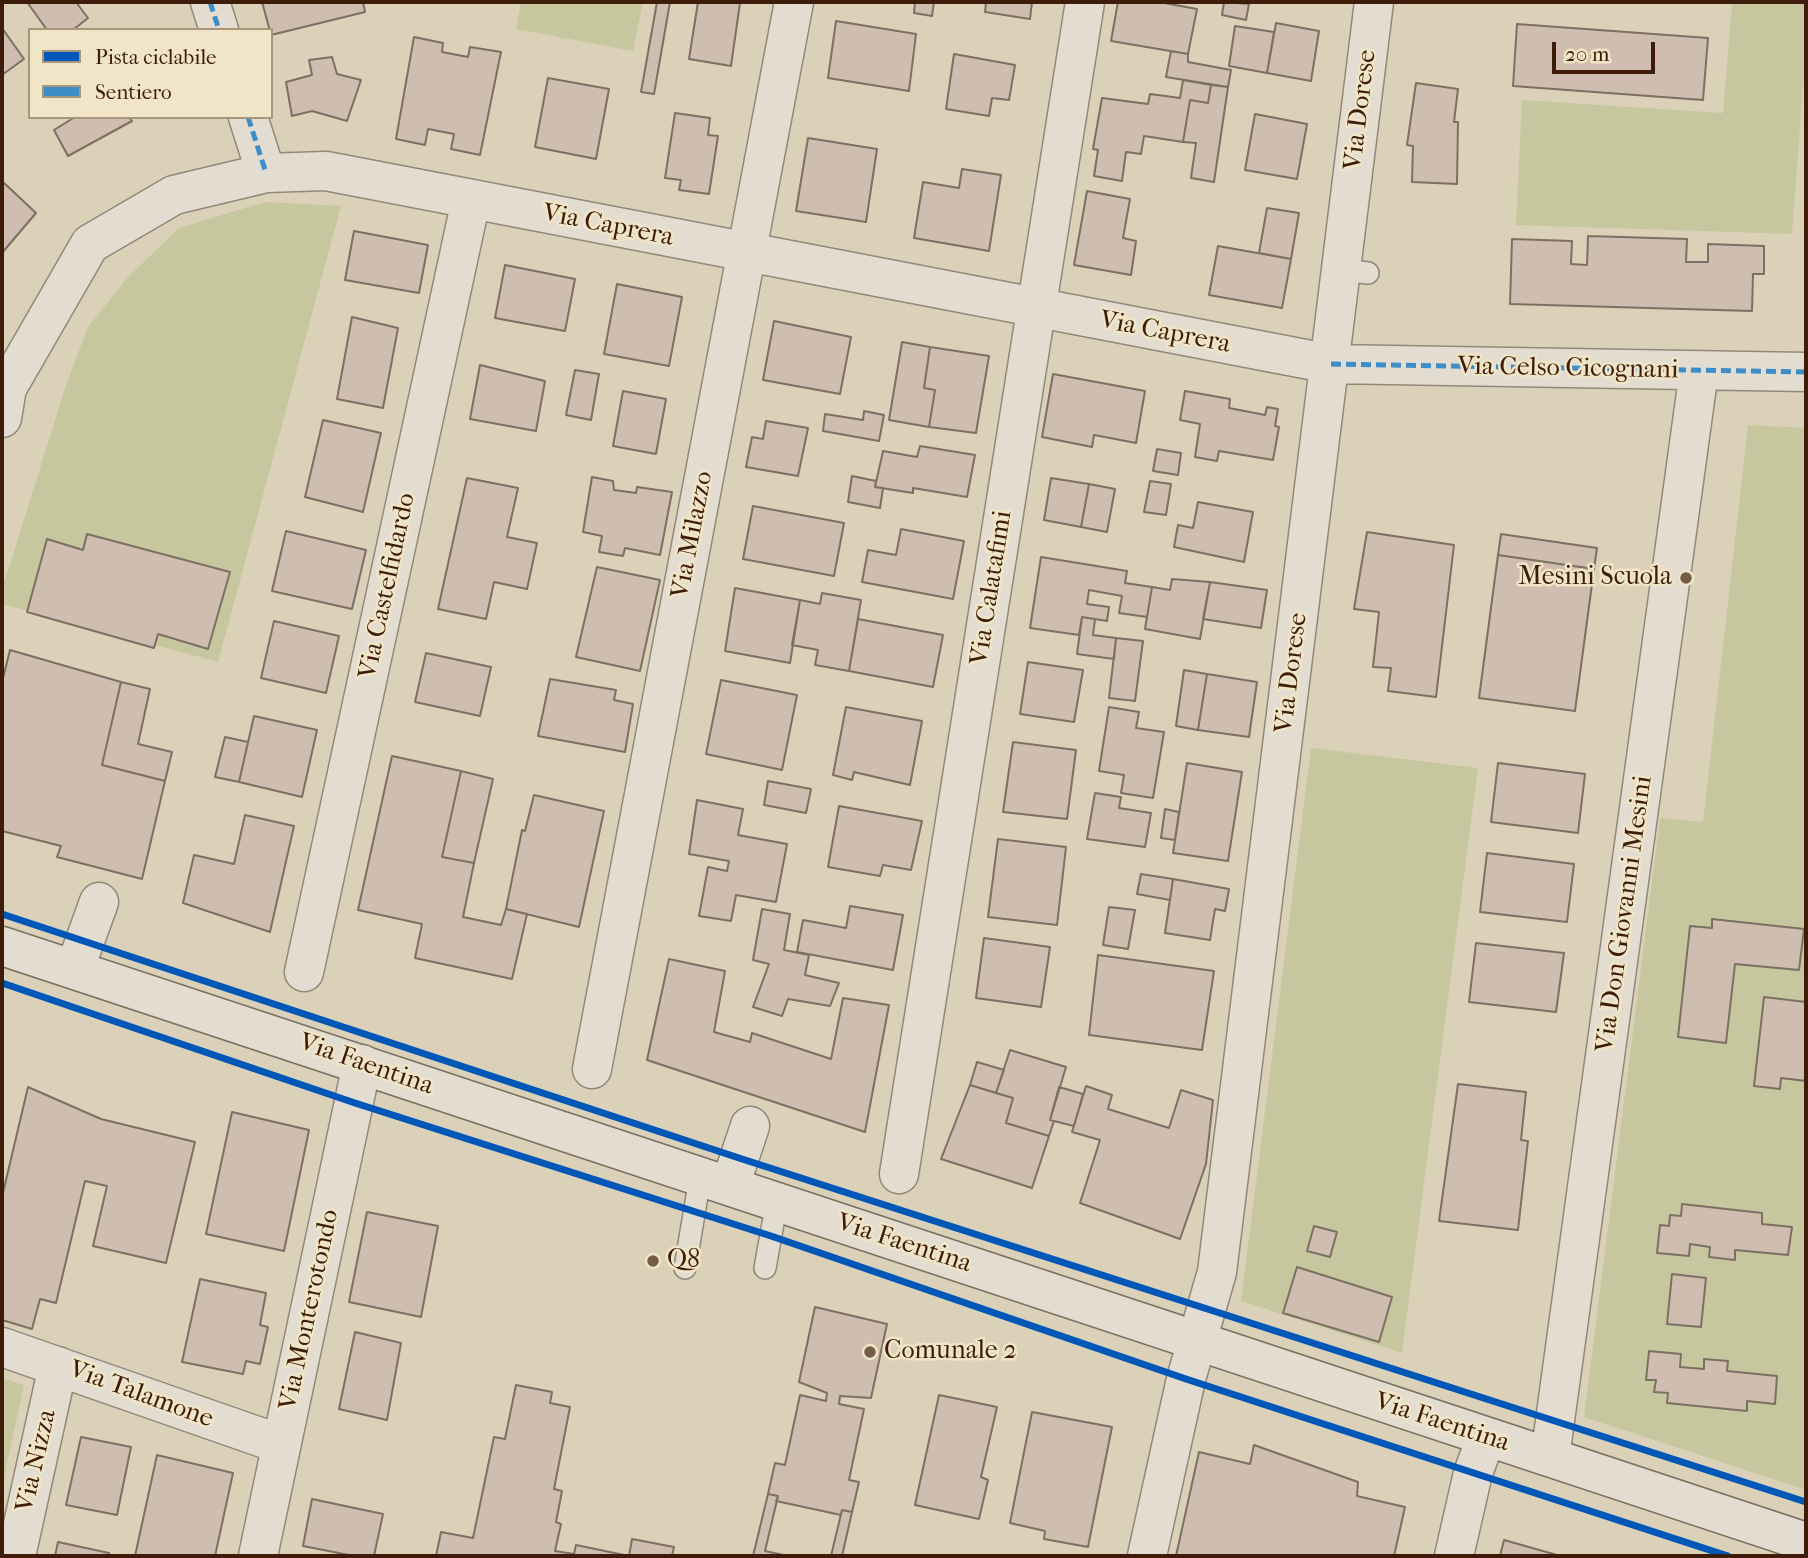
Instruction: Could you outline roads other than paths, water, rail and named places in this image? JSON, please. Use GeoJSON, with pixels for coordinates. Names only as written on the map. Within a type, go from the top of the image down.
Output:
{"type":"FeatureCollection","features":[{"type":"Feature","properties":{"kind":"street"},"geometry":{"type":"LineString","coordinates":[[210,2],[218,28]]}},
{"type":"Feature","properties":{"kind":"street","name":"Via Milazzo"},"geometry":{"type":"LineString","coordinates":[[592,1069],[793,2]]}},
{"type":"Feature","properties":{"kind":"street","name":"Via Calatafimi"},"geometry":{"type":"LineString","coordinates":[[900,1174],[1085,2]]}},
{"type":"Feature","properties":{"kind":"street","name":"Via Dorese"},"geometry":{"type":"LineString","coordinates":[[1147,1556],[1196,1341],[1209,1309],[1217,1272],[1331,364],[1355,271],[1374,2]]}},
{"type":"Feature","properties":{"kind":"street"},"geometry":{"type":"LineString","coordinates":[[249,119],[266,173]]}},
{"type":"Feature","properties":{"kind":"street","name":"Via Caprera"},"geometry":{"type":"LineString","coordinates":[[2,418],[7,388],[90,244],[174,195],[266,173],[326,171],[1331,364]]}},
{"type":"Feature","properties":{"kind":"street","name":"Via Castelfidardo"},"geometry":{"type":"LineString","coordinates":[[304,972],[471,200]]}},
{"type":"Feature","properties":{"kind":"street","name":"Via Celso Cicognani"},"geometry":{"type":"LineString","coordinates":[[1331,364],[1806,372]]}},
{"type":"Feature","properties":{"kind":"street","name":"Via Don Giovanni Mesini"},"geometry":{"type":"LineString","coordinates":[[1550,1457],[1699,371]]}},
{"type":"Feature","properties":{"kind":"street"},"geometry":{"type":"LineString","coordinates":[[75,968],[99,902]]}},
{"type":"Feature","properties":{"kind":"street","name":"Via Faentina"},"geometry":{"type":"LineString","coordinates":[[2,946],[1806,1542]]}},
{"type":"Feature","properties":{"kind":"street","name":"Via Monterotondo"},"geometry":{"type":"LineString","coordinates":[[258,1556],[362,1064]]}},
{"type":"Feature","properties":{"kind":"street"},"geometry":{"type":"LineString","coordinates":[[715,1182],[750,1126]]}},
{"type":"Feature","properties":{"kind":"street","name":"Via Talamone"},"geometry":{"type":"LineString","coordinates":[[2,1348],[280,1444]]}},
{"type":"Feature","properties":{"kind":"street","name":"Via Nizza"},"geometry":{"type":"LineString","coordinates":[[16,1556],[58,1366]]}},
{"type":"Feature","properties":{"kind":"street"},"geometry":{"type":"LineString","coordinates":[[1454,1556],[1473,1473],[1486,1438]]}},
{"type":"Feature","properties":{"kind":"lane"},"geometry":{"type":"LineString","coordinates":[[685,1268],[715,1182]]}},
{"type":"Feature","properties":{"kind":"lane"},"geometry":{"type":"LineString","coordinates":[[765,1268],[777,1201]]}},
{"type":"Feature","properties":{"kind":"place","name":"Mesini Scuola"},"geometry":{"type":"Point","coordinates":[1686,578]}},
{"type":"Feature","properties":{"kind":"place","name":"Q8"},"geometry":{"type":"Point","coordinates":[653,1261]}},
{"type":"Feature","properties":{"kind":"place","name":"Comunale 2"},"geometry":{"type":"Point","coordinates":[870,1352]}}]}
